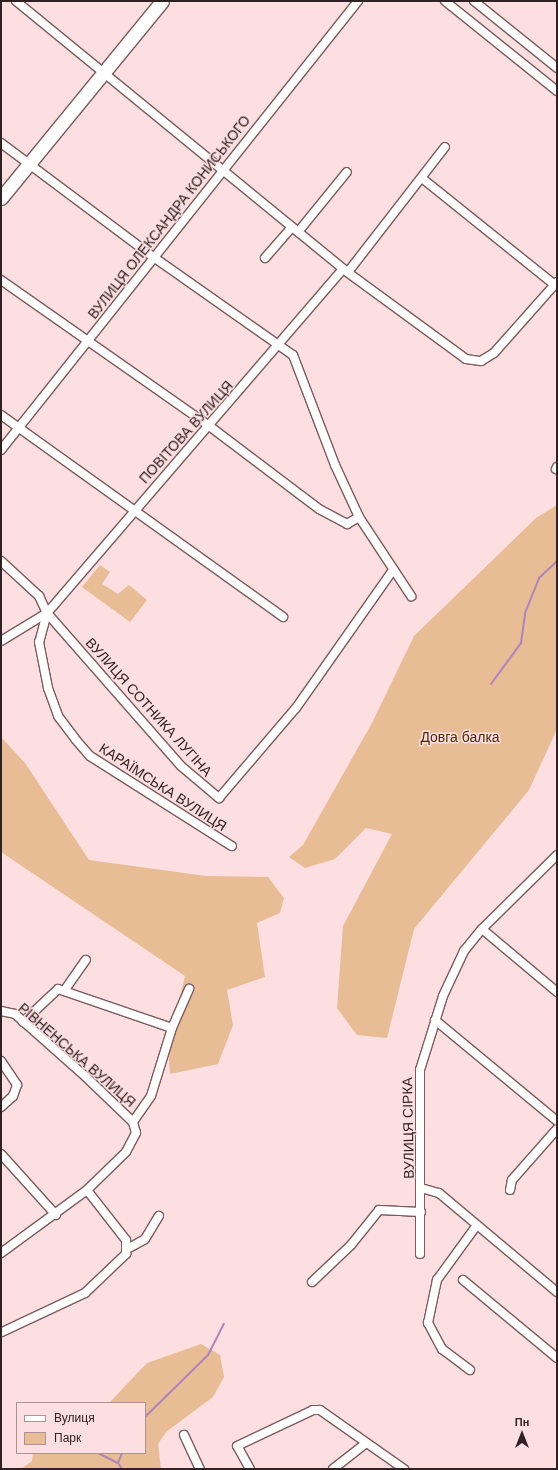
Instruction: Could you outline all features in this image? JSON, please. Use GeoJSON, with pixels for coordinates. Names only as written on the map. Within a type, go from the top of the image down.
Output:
{"type":"FeatureCollection","features":[{"type":"Feature","properties":{"kind":"main road"},"geometry":{"type":"LineString","coordinates":[[1,198],[162,1]]}},
{"type":"Feature","properties":{"kind":"street"},"geometry":{"type":"LineString","coordinates":[[16,1],[345,270],[466,359],[481,362],[494,353],[556,284],[423,179]]}},
{"type":"Feature","properties":{"kind":"street","name":"ВУЛИЦЯ ОЛЕКСАНДРА КОНИСЬКОГО"},"geometry":{"type":"LineString","coordinates":[[1,450],[89,341],[152,256],[358,1]]}},
{"type":"Feature","properties":{"kind":"street"},"geometry":{"type":"LineString","coordinates":[[445,1],[557,91]]}},
{"type":"Feature","properties":{"kind":"street"},"geometry":{"type":"LineString","coordinates":[[474,1],[557,68]]}},
{"type":"Feature","properties":{"kind":"street"},"geometry":{"type":"LineString","coordinates":[[1,143],[152,256],[293,355],[335,465],[359,517],[411,596]]}},
{"type":"Feature","properties":{"kind":"street","name":"ПОВІТОВА ВУЛИЦЯ"},"geometry":{"type":"LineString","coordinates":[[47,613],[133,510],[280,345],[423,179],[445,147]]}},
{"type":"Feature","properties":{"kind":"street"},"geometry":{"type":"LineString","coordinates":[[265,258],[295,230],[347,172]]}},
{"type":"Feature","properties":{"kind":"street"},"geometry":{"type":"LineString","coordinates":[[1,280],[208,425],[340,522],[347,524],[359,517]]}},
{"type":"Feature","properties":{"kind":"street"},"geometry":{"type":"LineString","coordinates":[[1,415],[283,617]]}},
{"type":"Feature","properties":{"kind":"street"},"geometry":{"type":"LineString","coordinates":[[1,561],[39,596],[47,613],[1,641]]}},
{"type":"Feature","properties":{"kind":"street","name":"ВУЛИЦЯ СОТНИКА ЛУГІНА"},"geometry":{"type":"LineString","coordinates":[[47,613],[181,766],[219,798],[296,708],[394,570]]}},
{"type":"Feature","properties":{"kind":"street","name":"КАРАЇМСЬКА ВУЛИЦЯ"},"geometry":{"type":"LineString","coordinates":[[47,613],[39,642],[48,688],[58,716],[76,740],[90,756],[232,846]]}},
{"type":"Feature","properties":{"kind":"street","name":"ВУЛИЦЯ СІРКА"},"geometry":{"type":"LineString","coordinates":[[420,1254],[420,1070],[435,1020],[464,951],[482,929],[557,855]]}},
{"type":"Feature","properties":{"kind":"street"},"geometry":{"type":"LineString","coordinates":[[482,929],[557,992]]}},
{"type":"Feature","properties":{"kind":"street"},"geometry":{"type":"LineString","coordinates":[[64,991],[86,960]]}},
{"type":"Feature","properties":{"kind":"street"},"geometry":{"type":"LineString","coordinates":[[1,1253],[56,1215],[87,1190],[132,1144],[136,1133],[133,1122],[151,1096],[172,1028],[189,989]]}},
{"type":"Feature","properties":{"kind":"street"},"geometry":{"type":"LineString","coordinates":[[23,1022],[52,991],[64,991],[172,1028]]}},
{"type":"Feature","properties":{"kind":"street","name":"РІВНЕНСЬКА ВУЛИЦЯ"},"geometry":{"type":"LineString","coordinates":[[2,1011],[23,1022],[133,1122]]}},
{"type":"Feature","properties":{"kind":"street"},"geometry":{"type":"LineString","coordinates":[[435,1020],[557,1121]]}},
{"type":"Feature","properties":{"kind":"street"},"geometry":{"type":"LineString","coordinates":[[1,1061],[17,1085],[13,1096],[1,1107]]}},
{"type":"Feature","properties":{"kind":"street"},"geometry":{"type":"LineString","coordinates":[[510,1190],[512,1180],[557,1129]]}},
{"type":"Feature","properties":{"kind":"street"},"geometry":{"type":"LineString","coordinates":[[1,1154],[56,1215]]}},
{"type":"Feature","properties":{"kind":"street"},"geometry":{"type":"LineString","coordinates":[[421,1188],[439,1193],[557,1292]]}},
{"type":"Feature","properties":{"kind":"street"},"geometry":{"type":"LineString","coordinates":[[87,1190],[114,1223],[129,1248]]}},
{"type":"Feature","properties":{"kind":"street"},"geometry":{"type":"LineString","coordinates":[[312,1282],[351,1245],[379,1210],[420,1212]]}},
{"type":"Feature","properties":{"kind":"street"},"geometry":{"type":"LineString","coordinates":[[2,1332],[85,1293],[122,1261],[129,1248],[146,1239],[159,1216]]}},
{"type":"Feature","properties":{"kind":"street"},"geometry":{"type":"LineString","coordinates":[[470,1370],[442,1349],[428,1323],[437,1280],[477,1225]]}},
{"type":"Feature","properties":{"kind":"street"},"geometry":{"type":"LineString","coordinates":[[463,1280],[557,1358]]}},
{"type":"Feature","properties":{"kind":"street"},"geometry":{"type":"LineString","coordinates":[[250,1469],[237,1446],[306,1413],[320,1410],[404,1469]]}},
{"type":"Feature","properties":{"kind":"street"},"geometry":{"type":"LineString","coordinates":[[184,1435],[200,1469]]}},
{"type":"Feature","properties":{"kind":"street"},"geometry":{"type":"LineString","coordinates":[[333,1469],[366,1443]]}},
{"type":"Feature","properties":{"kind":"green space","name":"Довга балка"},"geometry":{"type":"Polygon","coordinates":[[[557,505],[557,729],[529,790],[414,929],[387,1038],[357,1035],[337,1008],[343,926],[392,834],[366,828],[335,859],[305,868],[289,857],[303,845],[372,723],[414,636],[536,518],[557,505]]]}},
{"type":"Feature","properties":{"kind":"green space"},"geometry":{"type":"Polygon","coordinates":[[[100,565],[110,572],[102,584],[118,594],[129,585],[147,600],[130,622],[82,587],[100,565]]]}},
{"type":"Feature","properties":{"kind":"green space"},"geometry":{"type":"Polygon","coordinates":[[[1,737],[25,763],[89,860],[206,876],[268,877],[284,898],[280,913],[257,923],[265,977],[227,990],[233,1025],[218,1064],[170,1074],[168,1047],[185,976],[1,852],[1,737]]]}},
{"type":"Feature","properties":{"kind":"green space"},"geometry":{"type":"Polygon","coordinates":[[[201,1344],[220,1355],[224,1377],[213,1397],[166,1432],[158,1444],[161,1469],[21,1469],[32,1461],[33,1454],[146,1454],[146,1402],[110,1402],[147,1363],[201,1344]]]}},
{"type":"Feature","properties":{"kind":"waterway"},"geometry":{"type":"LineString","coordinates":[[491,684],[521,643],[525,613],[539,578],[557,561]]}},
{"type":"Feature","properties":{"kind":"waterway"},"geometry":{"type":"LineString","coordinates":[[146,1416],[208,1355],[224,1324]]}},
{"type":"Feature","properties":{"kind":"waterway"},"geometry":{"type":"LineString","coordinates":[[100,1454],[118,1463]]}},
{"type":"Feature","properties":{"kind":"waterway"},"geometry":{"type":"LineString","coordinates":[[122,1454],[118,1463],[122,1469]]}}]}
